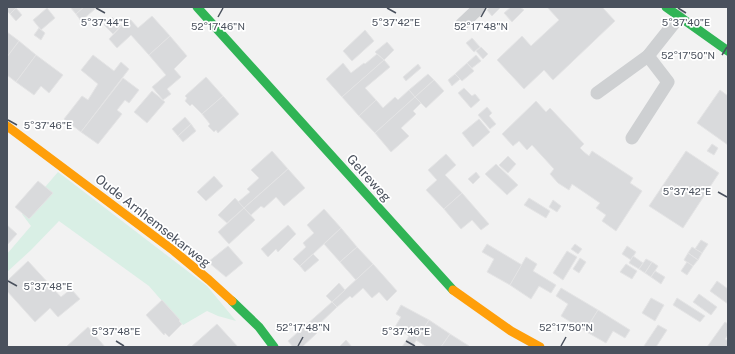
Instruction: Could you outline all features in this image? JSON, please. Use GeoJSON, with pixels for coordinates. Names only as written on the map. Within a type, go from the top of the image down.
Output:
{"type":"FeatureCollection","features":[{"type":"Feature","properties":{"kind":"street","name":"Gelreweg"},"geometry":{"type":"LineString","coordinates":[[197,7],[454,291],[511,331],[540,347]]}},
{"type":"Feature","properties":{"kind":"street"},"geometry":{"type":"LineString","coordinates":[[666,7],[728,51]]}},
{"type":"Feature","properties":{"kind":"street","name":"Oude Arnhemsekarweg"},"geometry":{"type":"LineString","coordinates":[[7,126],[180,256],[209,280],[259,327],[274,347]]}},
{"type":"Feature","properties":{"kind":"lane"},"geometry":{"type":"LineString","coordinates":[[461,25],[480,7]]}},
{"type":"Feature","properties":{"kind":"lane"},"geometry":{"type":"LineString","coordinates":[[597,93],[648,56],[679,17]]}},
{"type":"Feature","properties":{"kind":"lane"},"geometry":{"type":"LineString","coordinates":[[632,138],[668,82],[648,56]]}},
{"type":"Feature","properties":{"kind":"green space"},"geometry":{"type":"Polygon","coordinates":[[[58,172],[207,286],[236,321],[207,311],[183,325],[149,286],[59,221],[7,272],[7,254],[31,226],[22,214],[58,172]]]}},
{"type":"Feature","properties":{"kind":"building"},"geometry":{"type":"Polygon","coordinates":[[[7,7],[16,8],[10,14],[7,11],[7,7]]]}},
{"type":"Feature","properties":{"kind":"building"},"geometry":{"type":"Polygon","coordinates":[[[70,7],[84,7],[76,14],[70,7]]]}},
{"type":"Feature","properties":{"kind":"building"},"geometry":{"type":"Polygon","coordinates":[[[84,7],[93,7],[95,9],[81,21],[76,14],[84,7]]]}},
{"type":"Feature","properties":{"kind":"building"},"geometry":{"type":"Polygon","coordinates":[[[490,7],[500,8],[492,16],[487,10],[490,7]]]}},
{"type":"Feature","properties":{"kind":"building"},"geometry":{"type":"Polygon","coordinates":[[[511,7],[520,7],[524,10],[512,22],[504,13],[511,7]]]}},
{"type":"Feature","properties":{"kind":"building"},"geometry":{"type":"Polygon","coordinates":[[[547,7],[602,7],[615,21],[553,80],[544,70],[524,89],[497,60],[522,36],[531,46],[559,20],[547,7]]]}},
{"type":"Feature","properties":{"kind":"building"},"geometry":{"type":"Polygon","coordinates":[[[16,8],[22,15],[16,21],[10,14],[16,8]]]}},
{"type":"Feature","properties":{"kind":"building"},"geometry":{"type":"Polygon","coordinates":[[[47,8],[55,18],[41,30],[33,20],[47,8]]]}},
{"type":"Feature","properties":{"kind":"building"},"geometry":{"type":"Polygon","coordinates":[[[152,16],[170,36],[149,55],[131,35],[117,48],[109,39],[129,18],[138,28],[152,16]]]}},
{"type":"Feature","properties":{"kind":"building"},"geometry":{"type":"Polygon","coordinates":[[[112,17],[121,26],[113,34],[104,25],[112,17]]]}},
{"type":"Feature","properties":{"kind":"building"},"geometry":{"type":"Polygon","coordinates":[[[39,28],[45,33],[41,40],[34,35],[39,28]]]}},
{"type":"Feature","properties":{"kind":"building"},"geometry":{"type":"Polygon","coordinates":[[[365,30],[374,41],[352,61],[343,51],[365,30]]]}},
{"type":"Feature","properties":{"kind":"building"},"geometry":{"type":"Polygon","coordinates":[[[7,32],[19,41],[7,57],[7,32]]]}},
{"type":"Feature","properties":{"kind":"building"},"geometry":{"type":"Polygon","coordinates":[[[170,36],[187,56],[174,69],[181,77],[167,89],[171,94],[163,100],[152,87],[166,75],[149,55],[170,36]]]}},
{"type":"Feature","properties":{"kind":"building"},"geometry":{"type":"Polygon","coordinates":[[[472,38],[480,47],[474,52],[466,43],[472,38]]]}},
{"type":"Feature","properties":{"kind":"building"},"geometry":{"type":"Polygon","coordinates":[[[19,41],[36,55],[16,82],[7,75],[7,57],[19,41]]]}},
{"type":"Feature","properties":{"kind":"building"},"geometry":{"type":"Polygon","coordinates":[[[387,42],[394,50],[384,60],[375,52],[387,42]]]}},
{"type":"Feature","properties":{"kind":"building"},"geometry":{"type":"Polygon","coordinates":[[[481,47],[488,54],[483,59],[476,51],[481,47]]]}},
{"type":"Feature","properties":{"kind":"building"},"geometry":{"type":"Polygon","coordinates":[[[377,54],[384,60],[342,97],[326,79],[343,63],[351,73],[377,54]]]}},
{"type":"Feature","properties":{"kind":"building"},"geometry":{"type":"Polygon","coordinates":[[[36,55],[63,75],[49,93],[41,86],[34,95],[16,82],[36,55]]]}},
{"type":"Feature","properties":{"kind":"building"},"geometry":{"type":"Polygon","coordinates":[[[93,55],[114,71],[121,62],[129,69],[81,132],[64,119],[82,96],[88,100],[98,84],[81,70],[93,55]]]}},
{"type":"Feature","properties":{"kind":"building"},"geometry":{"type":"Polygon","coordinates":[[[476,55],[481,61],[472,68],[467,63],[476,55]]]}},
{"type":"Feature","properties":{"kind":"building"},"geometry":{"type":"Polygon","coordinates":[[[384,60],[390,67],[365,88],[376,100],[359,116],[342,97],[384,60]]]}},
{"type":"Feature","properties":{"kind":"building"},"geometry":{"type":"Polygon","coordinates":[[[467,63],[474,71],[462,81],[455,74],[467,63]]]}},
{"type":"Feature","properties":{"kind":"building"},"geometry":{"type":"Polygon","coordinates":[[[418,64],[421,68],[406,81],[403,77],[418,64]]]}},
{"type":"Feature","properties":{"kind":"building"},"geometry":{"type":"Polygon","coordinates":[[[428,74],[434,80],[415,97],[409,90],[428,74]]]}},
{"type":"Feature","properties":{"kind":"building"},"geometry":{"type":"Polygon","coordinates":[[[455,74],[460,79],[452,86],[448,80],[455,74]]]}},
{"type":"Feature","properties":{"kind":"building"},"geometry":{"type":"Polygon","coordinates":[[[206,77],[223,96],[202,114],[192,104],[190,106],[185,101],[187,98],[185,96],[206,77]]]}},
{"type":"Feature","properties":{"kind":"building"},"geometry":{"type":"Polygon","coordinates":[[[123,78],[139,90],[129,103],[125,100],[117,110],[122,114],[98,144],[81,132],[123,78]]]}},
{"type":"Feature","properties":{"kind":"building"},"geometry":{"type":"Polygon","coordinates":[[[434,80],[444,91],[426,108],[415,97],[434,80]]]}},
{"type":"Feature","properties":{"kind":"building"},"geometry":{"type":"Polygon","coordinates":[[[464,88],[472,96],[475,94],[480,100],[471,108],[458,93],[464,88]]]}},
{"type":"Feature","properties":{"kind":"building"},"geometry":{"type":"Polygon","coordinates":[[[409,90],[415,97],[375,133],[359,116],[376,100],[383,108],[395,97],[398,100],[409,90]]]}},
{"type":"Feature","properties":{"kind":"building"},"geometry":{"type":"Polygon","coordinates":[[[720,90],[728,96],[728,145],[697,123],[720,90]]]}},
{"type":"Feature","properties":{"kind":"building"},"geometry":{"type":"Polygon","coordinates":[[[152,91],[165,102],[147,123],[134,112],[152,91]]]}},
{"type":"Feature","properties":{"kind":"building"},"geometry":{"type":"Polygon","coordinates":[[[223,96],[239,114],[218,133],[216,130],[214,132],[208,126],[210,124],[202,114],[223,96]]]}},
{"type":"Feature","properties":{"kind":"building"},"geometry":{"type":"Polygon","coordinates":[[[415,97],[421,103],[413,111],[416,114],[401,128],[409,136],[391,152],[375,133],[415,97]]]}},
{"type":"Feature","properties":{"kind":"building"},"geometry":{"type":"Polygon","coordinates":[[[536,101],[546,112],[550,108],[584,144],[580,148],[584,152],[589,156],[592,151],[633,178],[630,183],[642,191],[616,231],[602,221],[606,215],[596,208],[600,203],[572,184],[569,190],[558,183],[550,174],[554,169],[532,145],[527,150],[519,141],[513,146],[502,134],[536,101]]]}},
{"type":"Feature","properties":{"kind":"building"},"geometry":{"type":"Polygon","coordinates":[[[487,107],[492,113],[489,116],[496,124],[490,129],[478,115],[487,107]]]}},
{"type":"Feature","properties":{"kind":"building"},"geometry":{"type":"Polygon","coordinates":[[[185,117],[191,124],[178,136],[172,129],[185,117]]]}},
{"type":"Feature","properties":{"kind":"building"},"geometry":{"type":"Polygon","coordinates":[[[479,119],[490,132],[473,147],[462,133],[479,119]]]}},
{"type":"Feature","properties":{"kind":"building"},"geometry":{"type":"Polygon","coordinates":[[[191,124],[196,131],[183,142],[178,136],[191,124]]]}},
{"type":"Feature","properties":{"kind":"building"},"geometry":{"type":"Polygon","coordinates":[[[712,144],[718,148],[714,155],[707,151],[712,144]]]}},
{"type":"Feature","properties":{"kind":"building"},"geometry":{"type":"Polygon","coordinates":[[[272,151],[288,169],[244,208],[238,202],[250,192],[247,189],[259,178],[251,170],[272,151]]]}},
{"type":"Feature","properties":{"kind":"building"},"geometry":{"type":"Polygon","coordinates":[[[686,151],[719,173],[683,228],[649,206],[686,151]]]}},
{"type":"Feature","properties":{"kind":"building"},"geometry":{"type":"Polygon","coordinates":[[[446,154],[456,165],[445,175],[462,193],[444,209],[426,190],[437,180],[428,170],[446,154]]]}},
{"type":"Feature","properties":{"kind":"building"},"geometry":{"type":"Polygon","coordinates":[[[508,156],[516,164],[508,173],[499,165],[508,156]]]}},
{"type":"Feature","properties":{"kind":"building"},"geometry":{"type":"Polygon","coordinates":[[[496,164],[518,185],[507,195],[485,174],[496,164]]]}},
{"type":"Feature","properties":{"kind":"building"},"geometry":{"type":"Polygon","coordinates":[[[288,169],[305,188],[284,206],[276,197],[264,208],[261,206],[251,215],[244,208],[288,169]]]}},
{"type":"Feature","properties":{"kind":"building"},"geometry":{"type":"Polygon","coordinates":[[[476,172],[480,177],[473,184],[468,179],[476,172]]]}},
{"type":"Feature","properties":{"kind":"building"},"geometry":{"type":"Polygon","coordinates":[[[214,176],[223,186],[206,201],[197,192],[214,176]]]}},
{"type":"Feature","properties":{"kind":"building"},"geometry":{"type":"Polygon","coordinates":[[[38,181],[53,193],[29,219],[15,207],[38,181]]]}},
{"type":"Feature","properties":{"kind":"building"},"geometry":{"type":"Polygon","coordinates":[[[462,193],[489,224],[481,230],[472,220],[461,229],[444,209],[462,193]]]}},
{"type":"Feature","properties":{"kind":"building"},"geometry":{"type":"Polygon","coordinates":[[[235,198],[244,208],[227,223],[218,215],[235,198]]]}},
{"type":"Feature","properties":{"kind":"building"},"geometry":{"type":"Polygon","coordinates":[[[529,198],[550,211],[546,218],[524,205],[529,198]]]}},
{"type":"Feature","properties":{"kind":"building"},"geometry":{"type":"Polygon","coordinates":[[[553,200],[561,206],[557,212],[549,207],[553,200]]]}},
{"type":"Feature","properties":{"kind":"building"},"geometry":{"type":"Polygon","coordinates":[[[244,208],[255,220],[229,244],[218,232],[244,208]]]}},
{"type":"Feature","properties":{"kind":"building"},"geometry":{"type":"Polygon","coordinates":[[[324,209],[341,228],[300,266],[293,259],[306,247],[303,243],[314,233],[307,225],[324,209]]]}},
{"type":"Feature","properties":{"kind":"building"},"geometry":{"type":"Polygon","coordinates":[[[7,225],[17,234],[7,245],[7,225]]]}},
{"type":"Feature","properties":{"kind":"building"},"geometry":{"type":"Polygon","coordinates":[[[288,225],[296,234],[278,252],[276,249],[268,257],[261,249],[288,225]]]}},
{"type":"Feature","properties":{"kind":"building"},"geometry":{"type":"Polygon","coordinates":[[[341,228],[357,247],[340,262],[324,244],[341,228]]]}},
{"type":"Feature","properties":{"kind":"building"},"geometry":{"type":"Polygon","coordinates":[[[701,240],[708,244],[702,253],[695,249],[701,240]]]}},
{"type":"Feature","properties":{"kind":"building"},"geometry":{"type":"Polygon","coordinates":[[[487,244],[522,265],[510,285],[487,272],[494,259],[482,252],[487,244]]]}},
{"type":"Feature","properties":{"kind":"building"},"geometry":{"type":"Polygon","coordinates":[[[575,244],[582,249],[578,254],[571,249],[575,244]]]}},
{"type":"Feature","properties":{"kind":"building"},"geometry":{"type":"Polygon","coordinates":[[[228,246],[243,263],[226,277],[208,262],[228,246]]]}},
{"type":"Feature","properties":{"kind":"building"},"geometry":{"type":"Polygon","coordinates":[[[627,246],[636,252],[631,260],[622,254],[627,246]]]}},
{"type":"Feature","properties":{"kind":"building"},"geometry":{"type":"Polygon","coordinates":[[[357,247],[373,264],[356,280],[340,262],[357,247]]]}},
{"type":"Feature","properties":{"kind":"building"},"geometry":{"type":"Polygon","coordinates":[[[692,247],[702,253],[698,260],[688,253],[692,247]]]}},
{"type":"Feature","properties":{"kind":"building"},"geometry":{"type":"Polygon","coordinates":[[[567,251],[577,257],[563,280],[553,273],[567,251]]]}},
{"type":"Feature","properties":{"kind":"building"},"geometry":{"type":"Polygon","coordinates":[[[688,253],[698,260],[693,266],[684,260],[688,253]]]}},
{"type":"Feature","properties":{"kind":"building"},"geometry":{"type":"Polygon","coordinates":[[[313,254],[319,260],[305,272],[300,266],[313,254]]]}},
{"type":"Feature","properties":{"kind":"building"},"geometry":{"type":"Polygon","coordinates":[[[633,256],[643,263],[639,269],[629,263],[633,256]]]}},
{"type":"Feature","properties":{"kind":"building"},"geometry":{"type":"Polygon","coordinates":[[[526,257],[537,264],[533,271],[556,285],[551,293],[539,286],[531,299],[510,285],[526,257]]]}},
{"type":"Feature","properties":{"kind":"building"},"geometry":{"type":"Polygon","coordinates":[[[580,258],[586,262],[579,273],[573,269],[580,258]]]}},
{"type":"Feature","properties":{"kind":"building"},"geometry":{"type":"Polygon","coordinates":[[[646,259],[652,262],[645,273],[639,269],[646,259]]]}},
{"type":"Feature","properties":{"kind":"building"},"geometry":{"type":"Polygon","coordinates":[[[28,261],[61,297],[71,289],[80,299],[58,317],[50,308],[35,322],[7,291],[7,281],[28,261]]]}},
{"type":"Feature","properties":{"kind":"building"},"geometry":{"type":"Polygon","coordinates":[[[652,262],[658,266],[651,277],[645,273],[652,262]]]}},
{"type":"Feature","properties":{"kind":"building"},"geometry":{"type":"Polygon","coordinates":[[[687,262],[693,266],[687,275],[681,271],[687,262]]]}},
{"type":"Feature","properties":{"kind":"building"},"geometry":{"type":"Polygon","coordinates":[[[373,264],[397,291],[387,301],[379,292],[372,298],[363,288],[352,298],[350,296],[337,307],[332,302],[373,264]]]}},
{"type":"Feature","properties":{"kind":"building"},"geometry":{"type":"Polygon","coordinates":[[[626,264],[637,271],[632,279],[620,272],[626,264]]]}},
{"type":"Feature","properties":{"kind":"building"},"geometry":{"type":"Polygon","coordinates":[[[655,271],[665,277],[661,284],[651,277],[655,271]]]}},
{"type":"Feature","properties":{"kind":"building"},"geometry":{"type":"Polygon","coordinates":[[[717,281],[728,289],[728,304],[710,291],[717,281]]]}},
{"type":"Feature","properties":{"kind":"building"},"geometry":{"type":"Polygon","coordinates":[[[339,283],[345,290],[332,302],[326,296],[339,283]]]}},
{"type":"Feature","properties":{"kind":"building"},"geometry":{"type":"Polygon","coordinates":[[[561,288],[598,310],[585,331],[561,316],[568,304],[556,296],[561,288]]]}},
{"type":"Feature","properties":{"kind":"building"},"geometry":{"type":"Polygon","coordinates":[[[699,294],[717,307],[711,315],[693,302],[699,294]]]}},
{"type":"Feature","properties":{"kind":"building"},"geometry":{"type":"Polygon","coordinates":[[[651,298],[664,305],[655,321],[642,313],[651,298]]]}},
{"type":"Feature","properties":{"kind":"building"},"geometry":{"type":"Polygon","coordinates":[[[677,298],[705,316],[700,322],[673,305],[677,298]]]}},
{"type":"Feature","properties":{"kind":"building"},"geometry":{"type":"Polygon","coordinates":[[[162,300],[182,324],[169,337],[165,333],[164,335],[146,315],[162,300]]]}},
{"type":"Feature","properties":{"kind":"building"},"geometry":{"type":"Polygon","coordinates":[[[332,302],[337,307],[314,329],[317,333],[302,347],[293,347],[288,341],[332,302]]]}},
{"type":"Feature","properties":{"kind":"building"},"geometry":{"type":"Polygon","coordinates":[[[401,305],[429,320],[412,347],[402,347],[409,336],[395,327],[401,317],[396,314],[401,305]]]}},
{"type":"Feature","properties":{"kind":"building"},"geometry":{"type":"Polygon","coordinates":[[[598,310],[630,330],[625,338],[613,331],[606,343],[585,331],[598,310]]]}},
{"type":"Feature","properties":{"kind":"building"},"geometry":{"type":"Polygon","coordinates":[[[429,320],[450,334],[441,347],[427,347],[416,340],[429,320]]]}},
{"type":"Feature","properties":{"kind":"building"},"geometry":{"type":"Polygon","coordinates":[[[725,322],[728,324],[728,335],[725,339],[728,341],[728,347],[707,347],[725,322]]]}},
{"type":"Feature","properties":{"kind":"building"},"geometry":{"type":"Polygon","coordinates":[[[217,324],[238,347],[191,347],[217,324]]]}},
{"type":"Feature","properties":{"kind":"building"},"geometry":{"type":"Polygon","coordinates":[[[658,325],[667,330],[656,347],[645,347],[644,346],[658,325]]]}},
{"type":"Feature","properties":{"kind":"building"},"geometry":{"type":"Polygon","coordinates":[[[88,327],[105,347],[66,347],[88,327]]]}},
{"type":"Feature","properties":{"kind":"building"},"geometry":{"type":"Polygon","coordinates":[[[450,334],[469,346],[469,347],[441,347],[450,334]]]}},
{"type":"Feature","properties":{"kind":"building"},"geometry":{"type":"Polygon","coordinates":[[[346,340],[352,347],[339,347],[346,340]]]}},
{"type":"Feature","properties":{"kind":"traffic: fast"},"geometry":{"type":"LineString","coordinates":[[197,7],[453,290]]}},
{"type":"Feature","properties":{"kind":"traffic: fast"},"geometry":{"type":"LineString","coordinates":[[666,7],[728,51]]}},
{"type":"Feature","properties":{"kind":"traffic: fast"},"geometry":{"type":"LineString","coordinates":[[232,301],[259,327],[274,347]]}},
{"type":"Feature","properties":{"kind":"traffic: slow"},"geometry":{"type":"LineString","coordinates":[[7,126],[174,251],[232,301]]}},
{"type":"Feature","properties":{"kind":"traffic: slow"},"geometry":{"type":"LineString","coordinates":[[453,290],[511,331],[540,347]]}}]}
